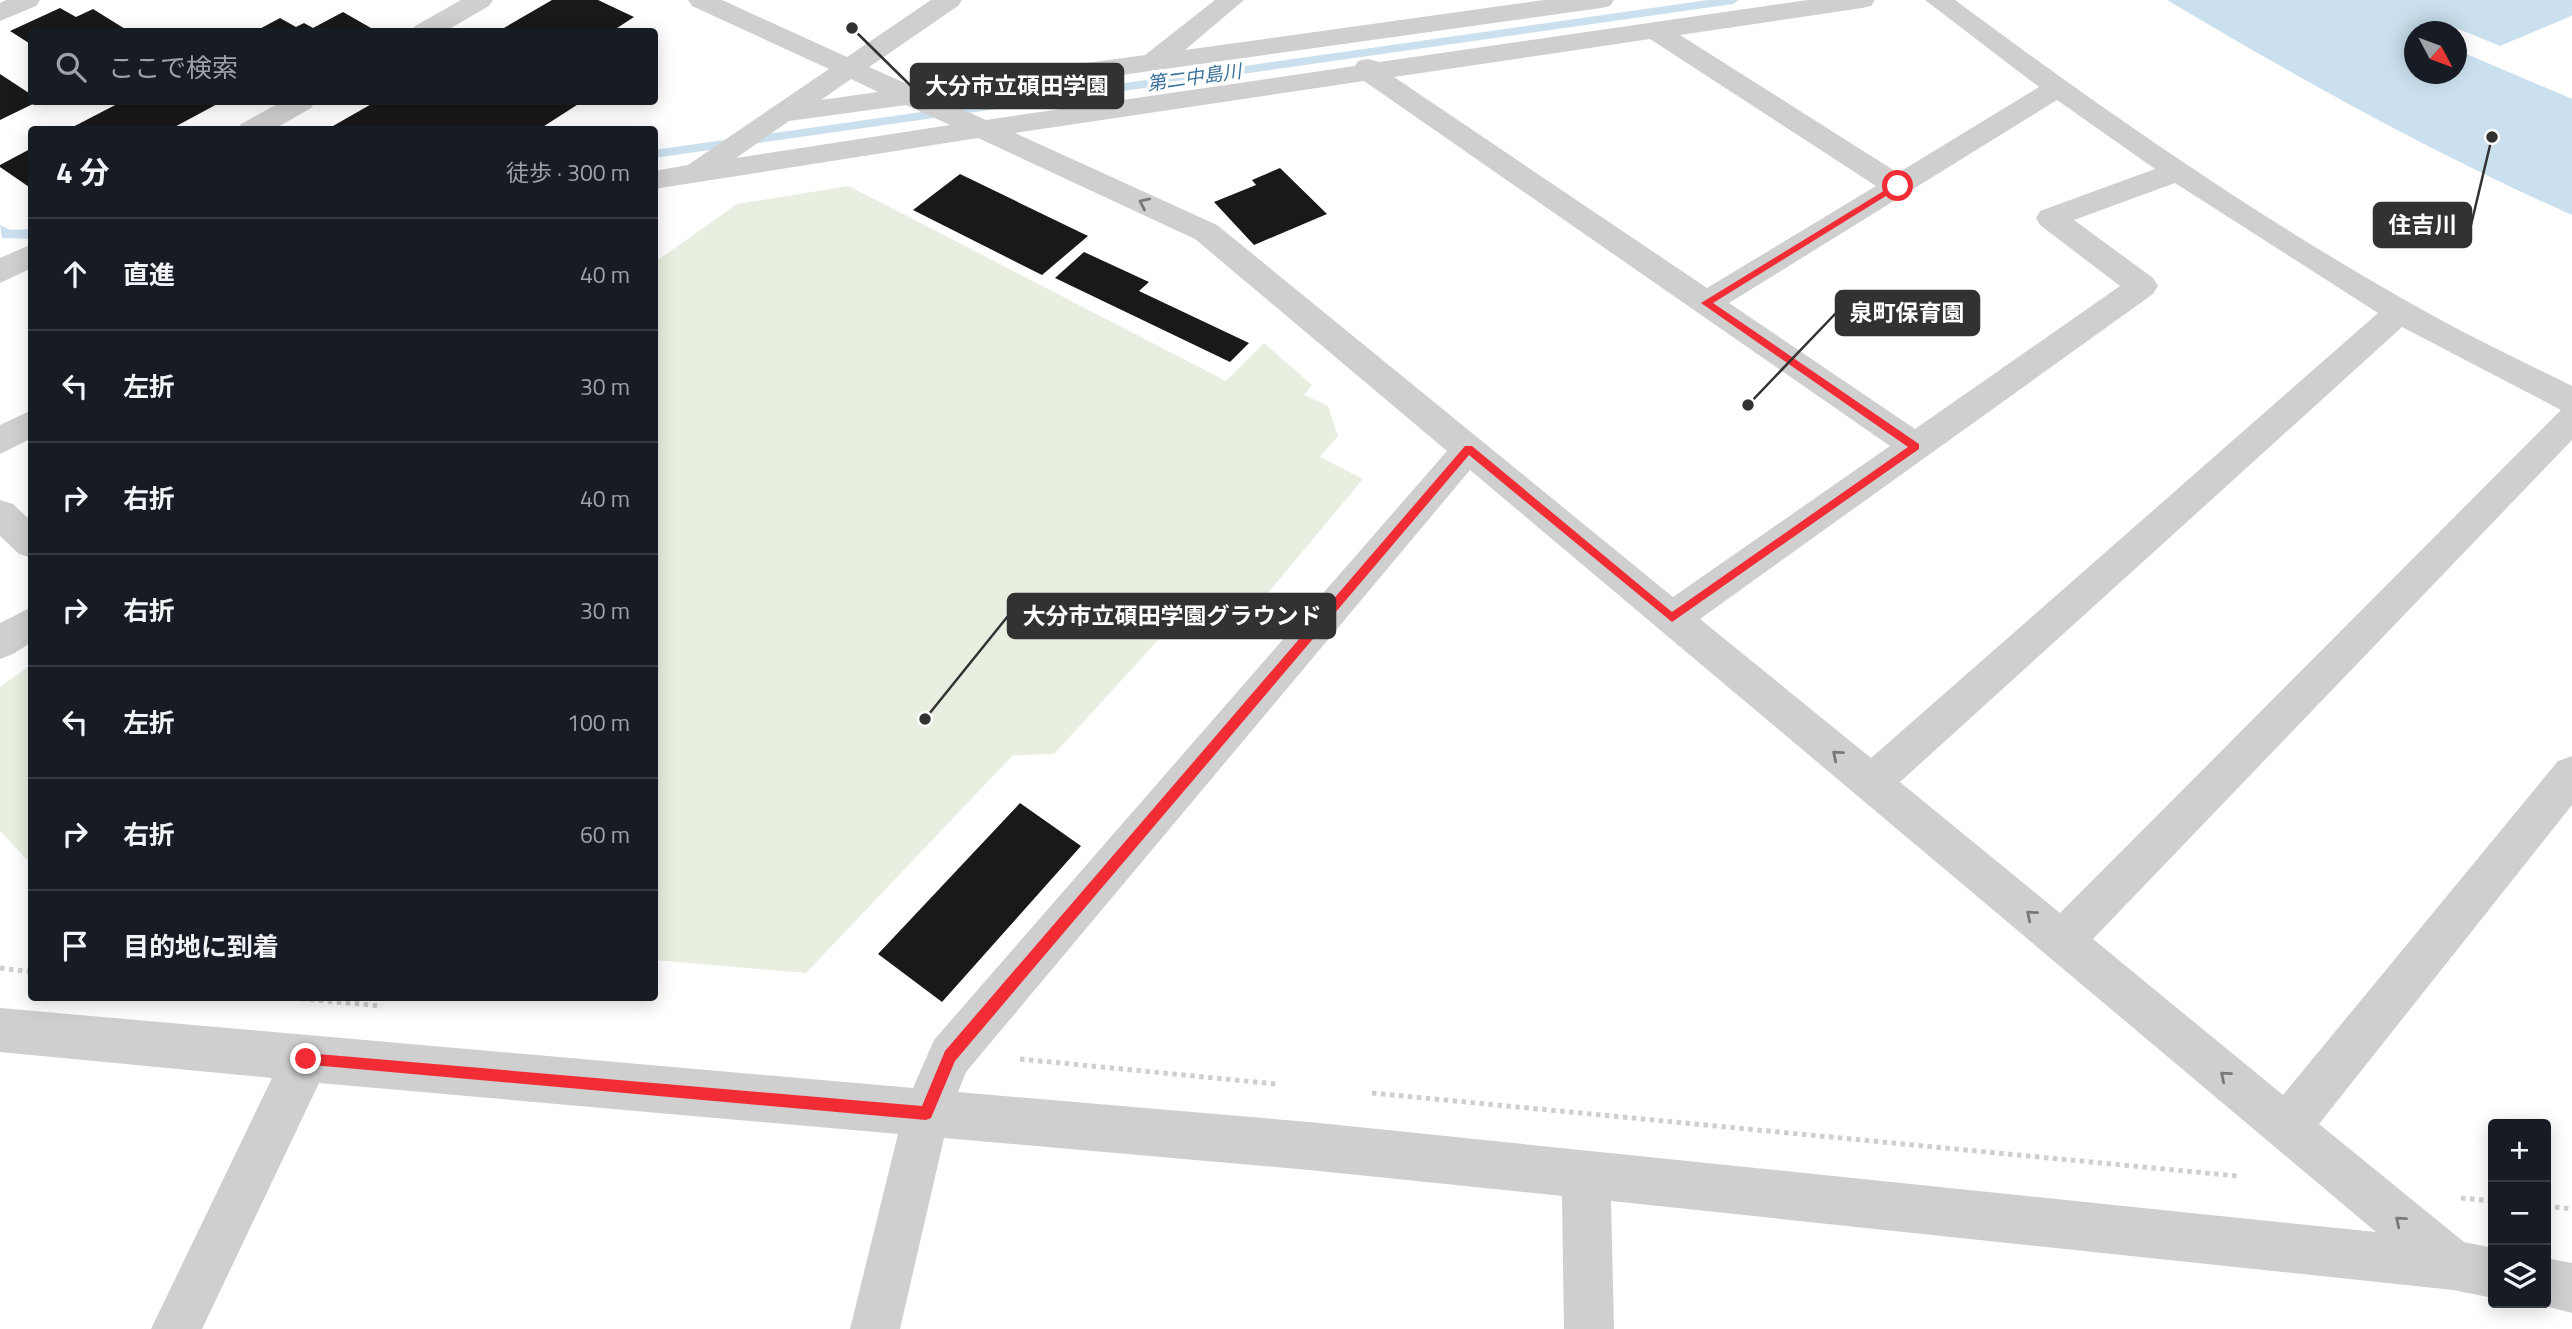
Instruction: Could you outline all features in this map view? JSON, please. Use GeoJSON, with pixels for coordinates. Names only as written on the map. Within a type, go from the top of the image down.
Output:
{"type":"FeatureCollection","features":[{"type":"Feature","properties":{"kind":"street"},"geometry":{"type":"LineString","coordinates":[[0,13],[27,0]]}},
{"type":"Feature","properties":{"kind":"street"},"geometry":{"type":"LineString","coordinates":[[431,28],[480,0]]}},
{"type":"Feature","properties":{"kind":"street"},"geometry":{"type":"LineString","coordinates":[[701,0],[1206,232],[2287,1127],[2473,1269]]}},
{"type":"Feature","properties":{"kind":"street"},"geometry":{"type":"LineString","coordinates":[[658,197],[949,0]]}},
{"type":"Feature","properties":{"kind":"street"},"geometry":{"type":"LineString","coordinates":[[1153,62],[1231,0]]}},
{"type":"Feature","properties":{"kind":"street"},"geometry":{"type":"LineString","coordinates":[[773,119],[921,101],[1481,9],[1601,0]]}},
{"type":"Feature","properties":{"kind":"street"},"geometry":{"type":"LineString","coordinates":[[658,179],[700,169],[974,126],[1862,0]]}},
{"type":"Feature","properties":{"kind":"street"},"geometry":{"type":"LineString","coordinates":[[1938,0],[2056,89],[2177,172],[2400,312],[2572,401]]}},
{"type":"Feature","properties":{"kind":"street"},"geometry":{"type":"LineString","coordinates":[[1656,31],[1898,186]]}},
{"type":"Feature","properties":{"kind":"street"},"geometry":{"type":"LineString","coordinates":[[1369,70],[1916,447]]}},
{"type":"Feature","properties":{"kind":"street"},"geometry":{"type":"LineString","coordinates":[[1706,303],[2056,89]]}},
{"type":"Feature","properties":{"kind":"street"},"geometry":{"type":"LineString","coordinates":[[258,126],[296,105]]}},
{"type":"Feature","properties":{"kind":"street"},"geometry":{"type":"LineString","coordinates":[[1672,618],[2142,286],[2051,218],[2177,172]]}},
{"type":"Feature","properties":{"kind":"street"},"geometry":{"type":"LineString","coordinates":[[0,273],[28,256]]}},
{"type":"Feature","properties":{"kind":"street"},"geometry":{"type":"LineString","coordinates":[[0,273],[28,271]]}},
{"type":"Feature","properties":{"kind":"street"},"geometry":{"type":"LineString","coordinates":[[1871,783],[2400,312]]}},
{"type":"Feature","properties":{"kind":"street"},"geometry":{"type":"LineString","coordinates":[[2062,941],[2572,419]]}},
{"type":"Feature","properties":{"kind":"street"},"geometry":{"type":"LineString","coordinates":[[0,441],[28,424]]}},
{"type":"Feature","properties":{"kind":"street"},"geometry":{"type":"LineString","coordinates":[[875,1329],[926,1113],[950,1056],[1468,449]]}},
{"type":"Feature","properties":{"kind":"street"},"geometry":{"type":"LineString","coordinates":[[0,514],[28,540]]}},
{"type":"Feature","properties":{"kind":"street"},"geometry":{"type":"LineString","coordinates":[[0,643],[28,625]]}},
{"type":"Feature","properties":{"kind":"street"},"geometry":{"type":"LineString","coordinates":[[2287,1127],[2572,774]]}},
{"type":"Feature","properties":{"kind":"street"},"geometry":{"type":"LineString","coordinates":[[0,1030],[1309,1146],[2473,1269]]}},
{"type":"Feature","properties":{"kind":"street"},"geometry":{"type":"LineString","coordinates":[[176,1329],[306,1059]]}},
{"type":"Feature","properties":{"kind":"street"},"geometry":{"type":"LineString","coordinates":[[1586,1175],[1589,1329]]}},
{"type":"Feature","properties":{"kind":"street"},"geometry":{"type":"LineString","coordinates":[[2551,1284],[2572,1288]]}},
{"type":"Feature","properties":{"kind":"path"},"geometry":{"type":"LineString","coordinates":[[0,968],[28,972]]}},
{"type":"Feature","properties":{"kind":"path"},"geometry":{"type":"LineString","coordinates":[[1019,1059],[1282,1084]]}},
{"type":"Feature","properties":{"kind":"path"},"geometry":{"type":"LineString","coordinates":[[1365,1092],[2236,1176]]}},
{"type":"Feature","properties":{"kind":"path"},"geometry":{"type":"LineString","coordinates":[[2551,1207],[2572,1209]]}},
{"type":"Feature","properties":{"kind":"green space"},"geometry":{"type":"Polygon","coordinates":[[[849,186],[1226,381],[1264,343],[1312,385],[1304,395],[1328,406],[1338,436],[1320,457],[1363,479],[1257,606],[1181,615],[1054,754],[1013,755],[806,973],[658,960],[658,260],[737,204],[849,186]]]}},
{"type":"Feature","properties":{"kind":"green space"},"geometry":{"type":"Polygon","coordinates":[[[28,667],[28,861],[0,831],[0,687],[28,667]]]}},
{"type":"Feature","properties":{"kind":"water"},"geometry":{"type":"Polygon","coordinates":[[[2167,0],[2572,0],[2572,15],[2569,17],[2500,46],[2467,32],[2467,21],[2404,21],[2404,84],[2467,84],[2467,54],[2572,99],[2572,215],[2366,114],[2167,0]]]}},
{"type":"Feature","properties":{"kind":"building"},"geometry":{"type":"Polygon","coordinates":[[[552,0],[598,0],[634,17],[617,28],[504,28],[552,0]]]}},
{"type":"Feature","properties":{"kind":"building"},"geometry":{"type":"Polygon","coordinates":[[[60,8],[76,17],[93,9],[124,28],[28,28],[28,42],[10,31],[60,8]]]}},
{"type":"Feature","properties":{"kind":"building"},"geometry":{"type":"Polygon","coordinates":[[[343,12],[371,28],[313,28],[343,12]]]}},
{"type":"Feature","properties":{"kind":"building"},"geometry":{"type":"Polygon","coordinates":[[[280,18],[296,27],[304,23],[313,28],[261,28],[280,18]]]}},
{"type":"Feature","properties":{"kind":"building"},"geometry":{"type":"Polygon","coordinates":[[[0,74],[28,92],[28,105],[31,105],[0,120],[0,74]]]}},
{"type":"Feature","properties":{"kind":"building"},"geometry":{"type":"Polygon","coordinates":[[[115,105],[215,105],[176,126],[75,126],[115,105]]]}},
{"type":"Feature","properties":{"kind":"building"},"geometry":{"type":"Polygon","coordinates":[[[370,105],[577,105],[544,126],[333,126],[370,105]]]}},
{"type":"Feature","properties":{"kind":"building"},"geometry":{"type":"Polygon","coordinates":[[[28,150],[28,186],[0,167],[28,150]]]}},
{"type":"Feature","properties":{"kind":"building"},"geometry":{"type":"Polygon","coordinates":[[[1280,168],[1327,214],[1254,245],[1214,202],[1256,185],[1252,180],[1280,168]]]}},
{"type":"Feature","properties":{"kind":"building"},"geometry":{"type":"Polygon","coordinates":[[[960,174],[1088,236],[1042,275],[913,210],[960,174]]]}},
{"type":"Feature","properties":{"kind":"building"},"geometry":{"type":"Polygon","coordinates":[[[1084,252],[1149,282],[1139,291],[1249,343],[1230,362],[1055,278],[1084,252]]]}},
{"type":"Feature","properties":{"kind":"building"},"geometry":{"type":"Polygon","coordinates":[[[1020,803],[1081,846],[942,1002],[878,954],[1020,803]]]}},
{"type":"Feature","properties":{"kind":"waterway","name":"第二中島川"},"geometry":{"type":"LineString","coordinates":[[658,153],[1733,0]]}},
{"type":"Feature","properties":{"kind":"waterway","name":"第二中島川"},"geometry":{"type":"LineString","coordinates":[[0,230],[7,235],[28,234]]}},
{"type":"Feature","properties":{"kind":"place","name":"大分市立碩田学園"},"geometry":{"type":"Point","coordinates":[852,28]}},
{"type":"Feature","properties":{"kind":"place","name":"住吉川"},"geometry":{"type":"Point","coordinates":[2492,137]}},
{"type":"Feature","properties":{"kind":"place","name":"泉町保育園"},"geometry":{"type":"Point","coordinates":[1748,405]}},
{"type":"Feature","properties":{"kind":"place","name":"大分市立碩田学園グラウンド"},"geometry":{"type":"Point","coordinates":[925,719]}},
{"type":"Feature","properties":{"kind":"route"},"geometry":{"type":"LineString","coordinates":[[306,1059],[926,1113],[950,1056],[1468,449],[1672,618],[1916,447],[1706,303],[1898,186]]}}]}
